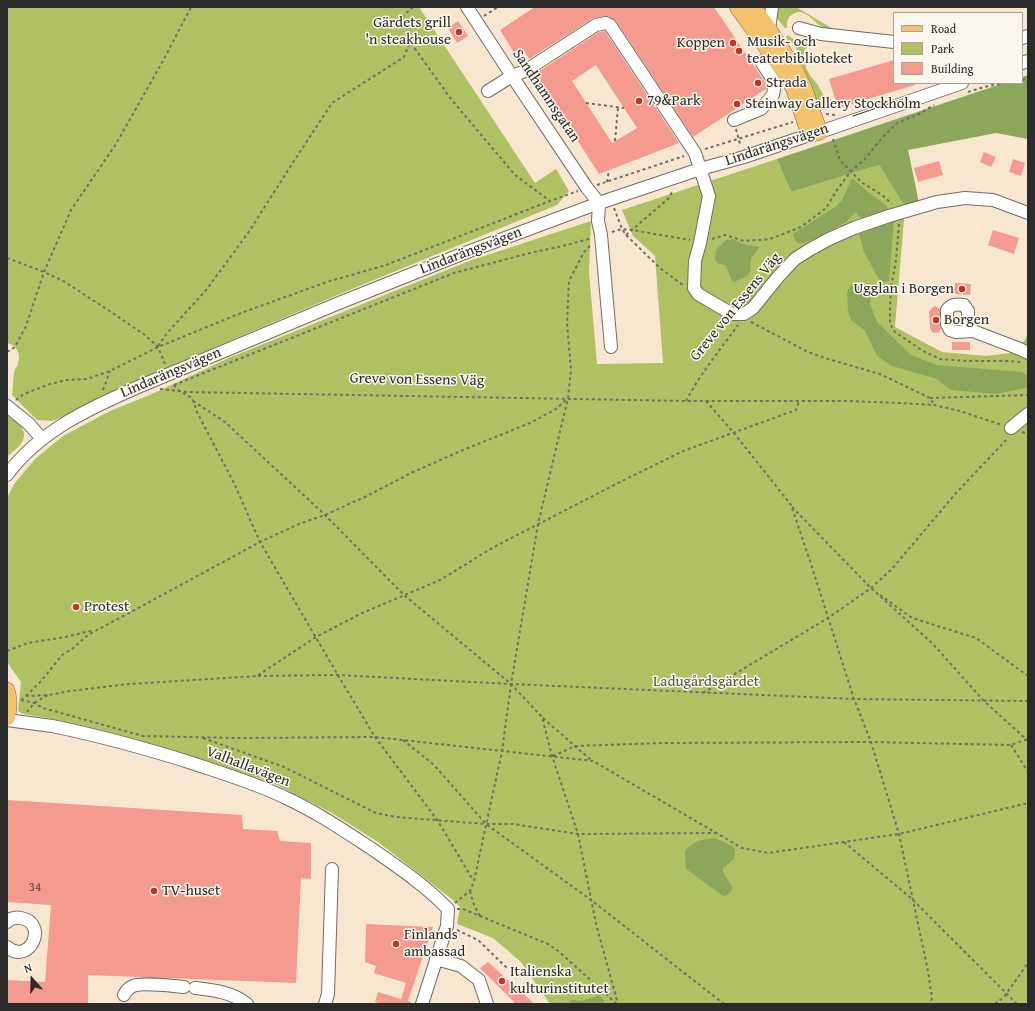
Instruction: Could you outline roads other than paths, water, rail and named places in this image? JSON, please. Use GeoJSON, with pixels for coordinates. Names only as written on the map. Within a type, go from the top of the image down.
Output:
{"type":"FeatureCollection","features":[{"type":"Feature","properties":{"kind":"main road"},"geometry":{"type":"LineString","coordinates":[[744,8],[769,30],[796,71],[804,87],[814,134]]}},
{"type":"Feature","properties":{"kind":"main road"},"geometry":{"type":"LineString","coordinates":[[744,8],[771,54],[787,76],[814,134]]}},
{"type":"Feature","properties":{"kind":"main road"},"geometry":{"type":"LineString","coordinates":[[7,690],[10,707],[7,719]]}},
{"type":"Feature","properties":{"kind":"street","name":"Sandhamnsgatan"},"geometry":{"type":"LineString","coordinates":[[467,7],[587,188],[599,203]]}},
{"type":"Feature","properties":{"kind":"street"},"geometry":{"type":"LineString","coordinates":[[769,30],[772,7]]}},
{"type":"Feature","properties":{"kind":"street"},"geometry":{"type":"LineString","coordinates":[[488,92],[512,76],[525,71],[596,25],[606,23],[610,25],[695,153],[700,169]]}},
{"type":"Feature","properties":{"kind":"street"},"geometry":{"type":"LineString","coordinates":[[799,28],[821,34],[893,42]]}},
{"type":"Feature","properties":{"kind":"street"},"geometry":{"type":"LineString","coordinates":[[734,120],[761,109],[774,95],[775,83],[762,62],[771,54]]}},
{"type":"Feature","properties":{"kind":"street","name":"Lindarängsvägen"},"geometry":{"type":"LineString","coordinates":[[7,475],[42,439],[86,411],[153,380],[346,300],[462,254],[599,203],[700,169],[744,157],[962,89]]}},
{"type":"Feature","properties":{"kind":"street","name":"Greve von Essens Väg"},"geometry":{"type":"LineString","coordinates":[[700,169],[709,196],[695,262],[694,288],[698,294],[732,314],[744,314],[754,308],[778,277],[796,259],[809,250],[854,228],[888,216],[937,202],[965,198],[993,200],[1028,213]]}},
{"type":"Feature","properties":{"kind":"street"},"geometry":{"type":"LineString","coordinates":[[599,203],[598,221],[601,235],[611,347]]}},
{"type":"Feature","properties":{"kind":"street"},"geometry":{"type":"LineString","coordinates":[[973,331],[1020,348],[1026,358]]}},
{"type":"Feature","properties":{"kind":"street"},"geometry":{"type":"LineString","coordinates":[[8,406],[29,424],[42,439]]}},
{"type":"Feature","properties":{"kind":"street"},"geometry":{"type":"LineString","coordinates":[[1011,428],[1028,414]]}},
{"type":"Feature","properties":{"kind":"street","name":"Valhallavägen"},"geometry":{"type":"LineString","coordinates":[[7,719],[51,726],[109,739],[176,758],[264,788],[285,797],[330,821],[389,861],[437,897],[448,909],[447,926],[436,959]]}},
{"type":"Feature","properties":{"kind":"street"},"geometry":{"type":"LineString","coordinates":[[325,1004],[328,994],[332,869]]}},
{"type":"Feature","properties":{"kind":"street"},"geometry":{"type":"LineString","coordinates":[[7,922],[15,918],[26,919],[31,923],[36,933],[33,944],[25,950],[14,951],[7,947]]}},
{"type":"Feature","properties":{"kind":"street"},"geometry":{"type":"LineString","coordinates":[[422,1004],[436,959],[461,966],[479,980],[487,1004]]}},
{"type":"Feature","properties":{"kind":"street"},"geometry":{"type":"LineString","coordinates":[[124,995],[131,987],[139,984],[190,987],[223,992],[242,1000],[247,1004]]}},
{"type":"Feature","properties":{"kind":"tram line"},"geometry":{"type":"LineString","coordinates":[[853,116],[903,99]]}},
{"type":"Feature","properties":{"kind":"place","name":"Gärdets grill 'n steakhouse"},"geometry":{"type":"Point","coordinates":[459,32]}},
{"type":"Feature","properties":{"kind":"place","name":"Koppen"},"geometry":{"type":"Point","coordinates":[733,43]}},
{"type":"Feature","properties":{"kind":"place","name":"Musik- och teaterbiblioteket"},"geometry":{"type":"Point","coordinates":[739,51]}},
{"type":"Feature","properties":{"kind":"place","name":"Strada"},"geometry":{"type":"Point","coordinates":[758,83]}},
{"type":"Feature","properties":{"kind":"place","name":"79&Park"},"geometry":{"type":"Point","coordinates":[639,101]}},
{"type":"Feature","properties":{"kind":"place","name":"Steinway Gallery Stockholm"},"geometry":{"type":"Point","coordinates":[737,104]}},
{"type":"Feature","properties":{"kind":"place","name":"Ugglan i Borgen"},"geometry":{"type":"Point","coordinates":[962,289]}},
{"type":"Feature","properties":{"kind":"place","name":"Borgen"},"geometry":{"type":"Point","coordinates":[936,320]}},
{"type":"Feature","properties":{"kind":"place","name":"Protest"},"geometry":{"type":"Point","coordinates":[76,607]}},
{"type":"Feature","properties":{"kind":"place","name":"TV-huset"},"geometry":{"type":"Point","coordinates":[154,891]}},
{"type":"Feature","properties":{"kind":"place","name":"Finlands ambassad"},"geometry":{"type":"Point","coordinates":[396,944]}},
{"type":"Feature","properties":{"kind":"place","name":"Italienska kulturinstitutet"},"geometry":{"type":"Point","coordinates":[502,981]}},
{"type":"Feature","properties":{"kind":"park label","name":"Ladugårdsgärdet"},"geometry":{"type":"Point","coordinates":[706,682]}}]}
